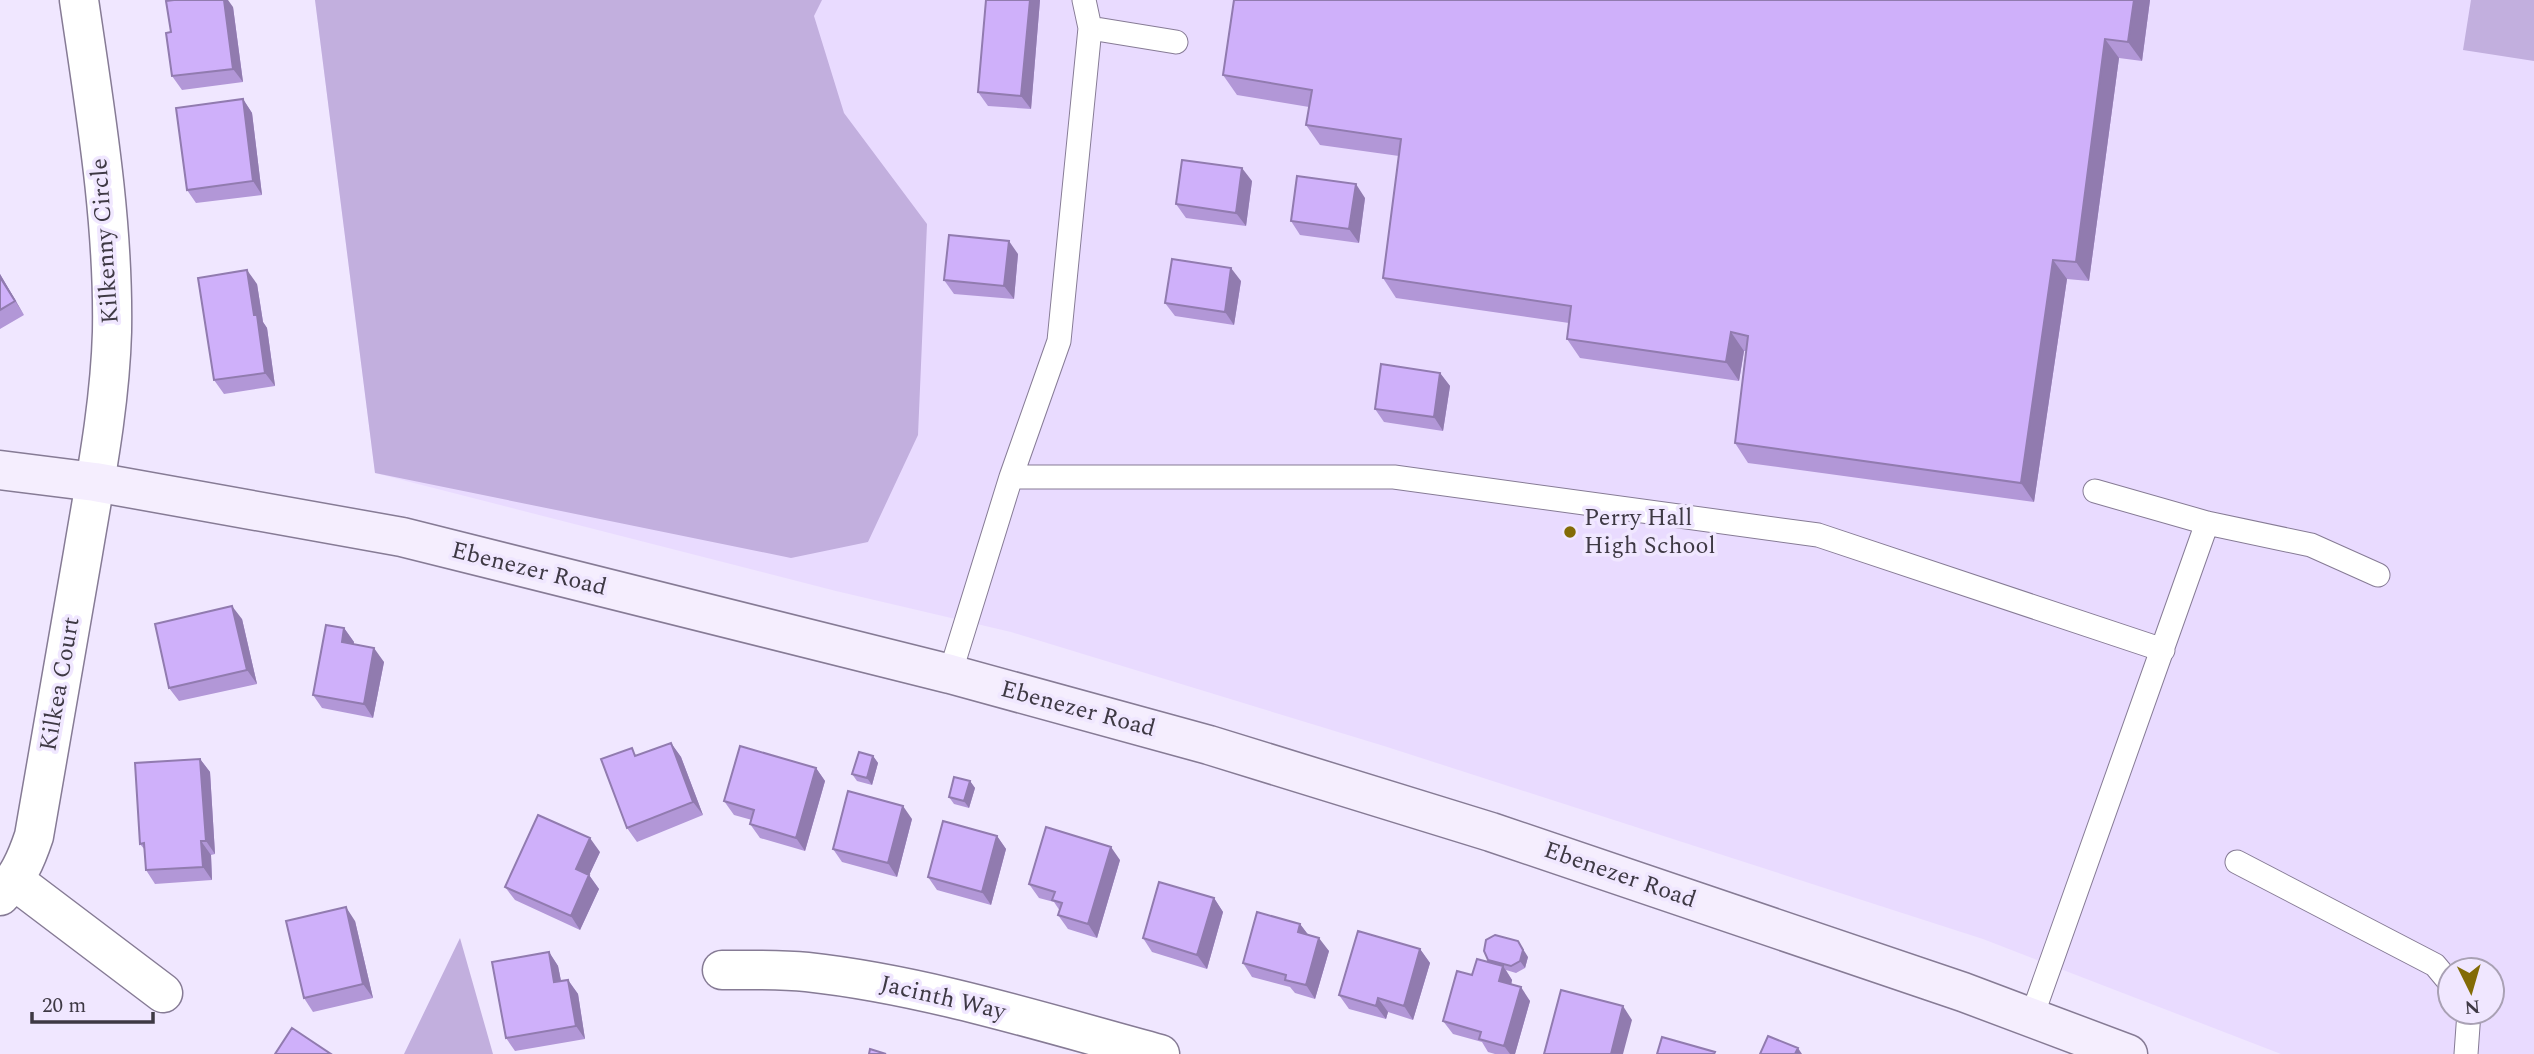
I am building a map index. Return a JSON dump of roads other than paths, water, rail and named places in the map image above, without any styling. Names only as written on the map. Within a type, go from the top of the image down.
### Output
[{"type":"street","name":"Kilkenny Circle","points":[[79,0],[106,198],[111,270],[111,334],[95,482]]},
{"type":"street","name":"Ebenezer Road","points":[[0,470],[95,482],[402,537],[950,674],[1209,745],[1491,832],[2032,1016],[2128,1054]]},
{"type":"street","name":"Kilkea Court","points":[[95,482],[34,836],[24,865],[7,888],[163,993]]},
{"type":"street","name":"Jacinth Way","points":[[722,970],[804,971],[845,977],[912,990],[1160,1054]]},
{"type":"lane","points":[[950,674],[1012,477],[1059,341],[1090,29],[1084,0]]},
{"type":"lane","points":[[1090,29],[1176,42]]},
{"type":"lane","points":[[1012,477],[1394,477],[1818,535],[2163,650]]},
{"type":"lane","points":[[2095,491],[2207,523],[2311,545],[2378,575]]},
{"type":"lane","points":[[2032,1016],[2207,523]]},
{"type":"lane","points":[[2237,862],[2436,966]]},
{"type":"lane","points":[[2466,1054],[2468,1026]]},
{"type":"place","name":"Perry Hall High School","points":[[1570,532]]}]
